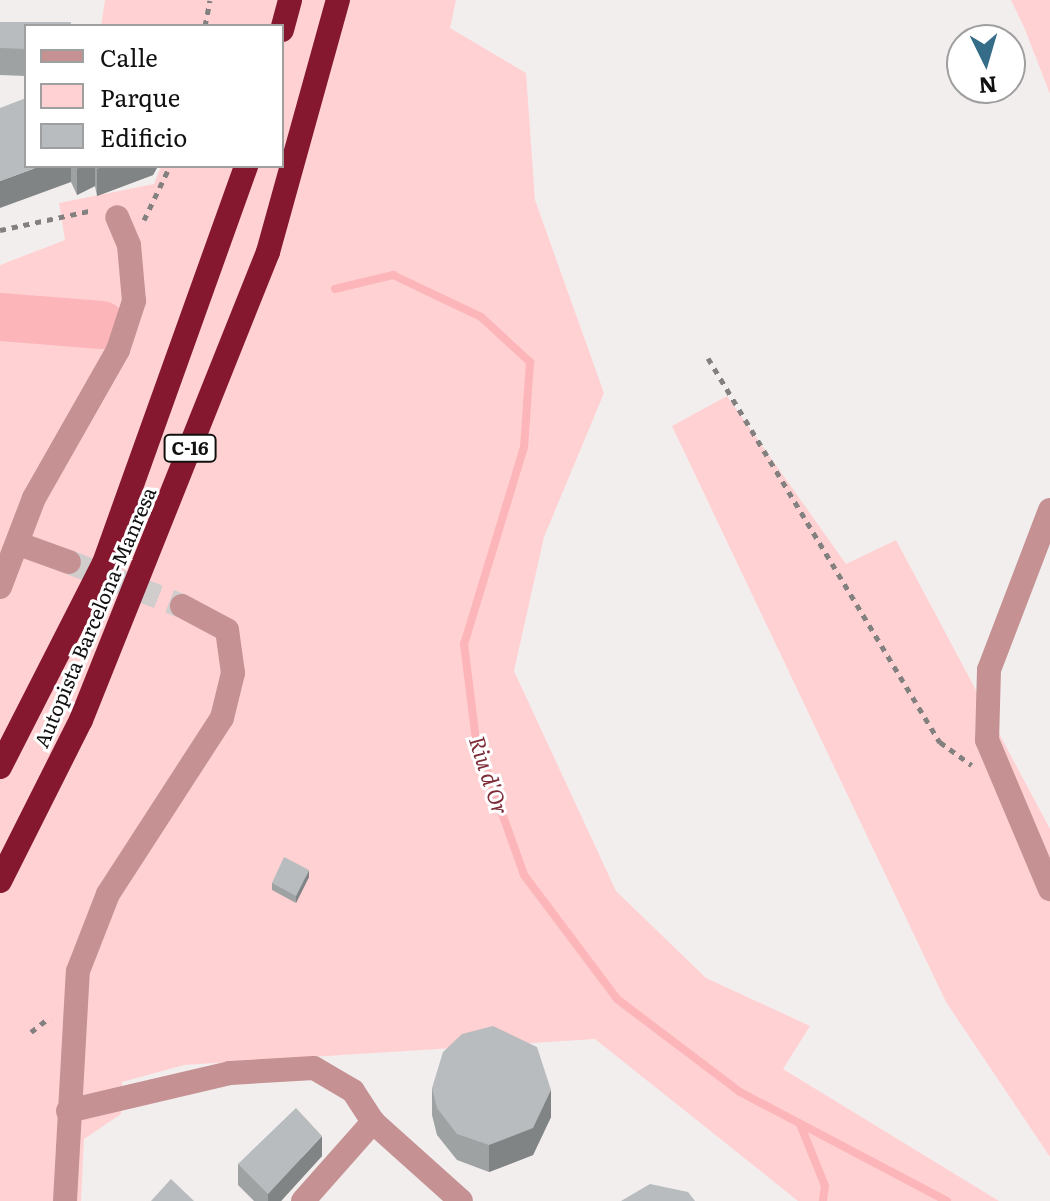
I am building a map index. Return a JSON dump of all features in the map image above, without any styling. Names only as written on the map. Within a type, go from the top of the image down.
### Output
[{"type":"highway","points":[[284,24],[290,0]]},
{"type":"highway","name":"Autopista Barcelona-Manresa","points":[[0,881],[81,720],[268,252],[338,0]]},
{"type":"highway","name":"Autopista Barcelona-Manresa","points":[[0,767],[104,563],[245,168]]},
{"type":"street","points":[[0,587],[19,544],[34,498],[118,350],[134,301],[129,245],[117,217]]},
{"type":"street","points":[[1050,510],[989,670],[987,740],[1050,889]]},
{"type":"street","points":[[19,544],[69,562]]},
{"type":"street","points":[[65,1201],[78,971],[122,869],[222,718],[233,673],[227,630],[182,606]]},
{"type":"street","points":[[68,1111],[230,1073],[314,1068],[353,1091],[373,1122],[461,1201]]},
{"type":"street","points":[[303,1201],[373,1122]]},
{"type":"path","points":[[205,24],[210,0]]},
{"type":"path","points":[[129,245],[169,168]]},
{"type":"path","points":[[0,230],[69,212],[117,217]]},
{"type":"path","points":[[708,358],[940,742],[968,765],[997,765]]},
{"type":"green space","points":[[105,0],[456,0],[450,28],[526,73],[535,200],[604,393],[544,537],[514,671],[616,891],[706,978],[810,1026],[783,1069],[999,1201],[798,1201],[595,1039],[184,1065],[122,1082],[121,1114],[84,1139],[81,1201],[0,1201],[0,265],[65,240],[59,203],[154,184],[160,168],[284,168],[284,24],[101,24]]},
{"type":"green space","points":[[1011,0],[1050,0],[1050,94],[1026,32],[1026,24],[1023,24]]},
{"type":"green space","points":[[727,396],[846,564],[896,540],[1050,829],[1050,1157],[946,1002],[672,426]]},
{"type":"building","points":[[0,22],[71,22],[24,24],[24,49],[0,48]]},
{"type":"building","points":[[24,99],[24,168],[36,168],[0,181],[0,108]]},
{"type":"building","points":[[284,857],[309,870],[296,896],[272,883]]},
{"type":"building","points":[[493,1026],[537,1047],[551,1090],[533,1128],[489,1145],[457,1134],[437,1108],[432,1088],[443,1052],[462,1034]]},
{"type":"building","points":[[296,1108],[322,1136],[268,1194],[238,1164]]},
{"type":"building","points":[[171,1179],[194,1201],[151,1201]]},
{"type":"building","points":[[650,1184],[688,1192],[695,1201],[621,1201]]},
{"type":"waterway","name":"Riu d'Or","points":[[335,289],[393,275],[481,317],[530,362],[524,447],[464,644],[476,740],[524,875],[617,999],[740,1092],[947,1201]]},
{"type":"waterway","name":"Riu d'Or","points":[[0,317],[102,325]]},
{"type":"waterway","points":[[800,1124],[825,1186],[823,1201]]},
{"type":"tunnel","points":[[69,562],[182,606]]}]
